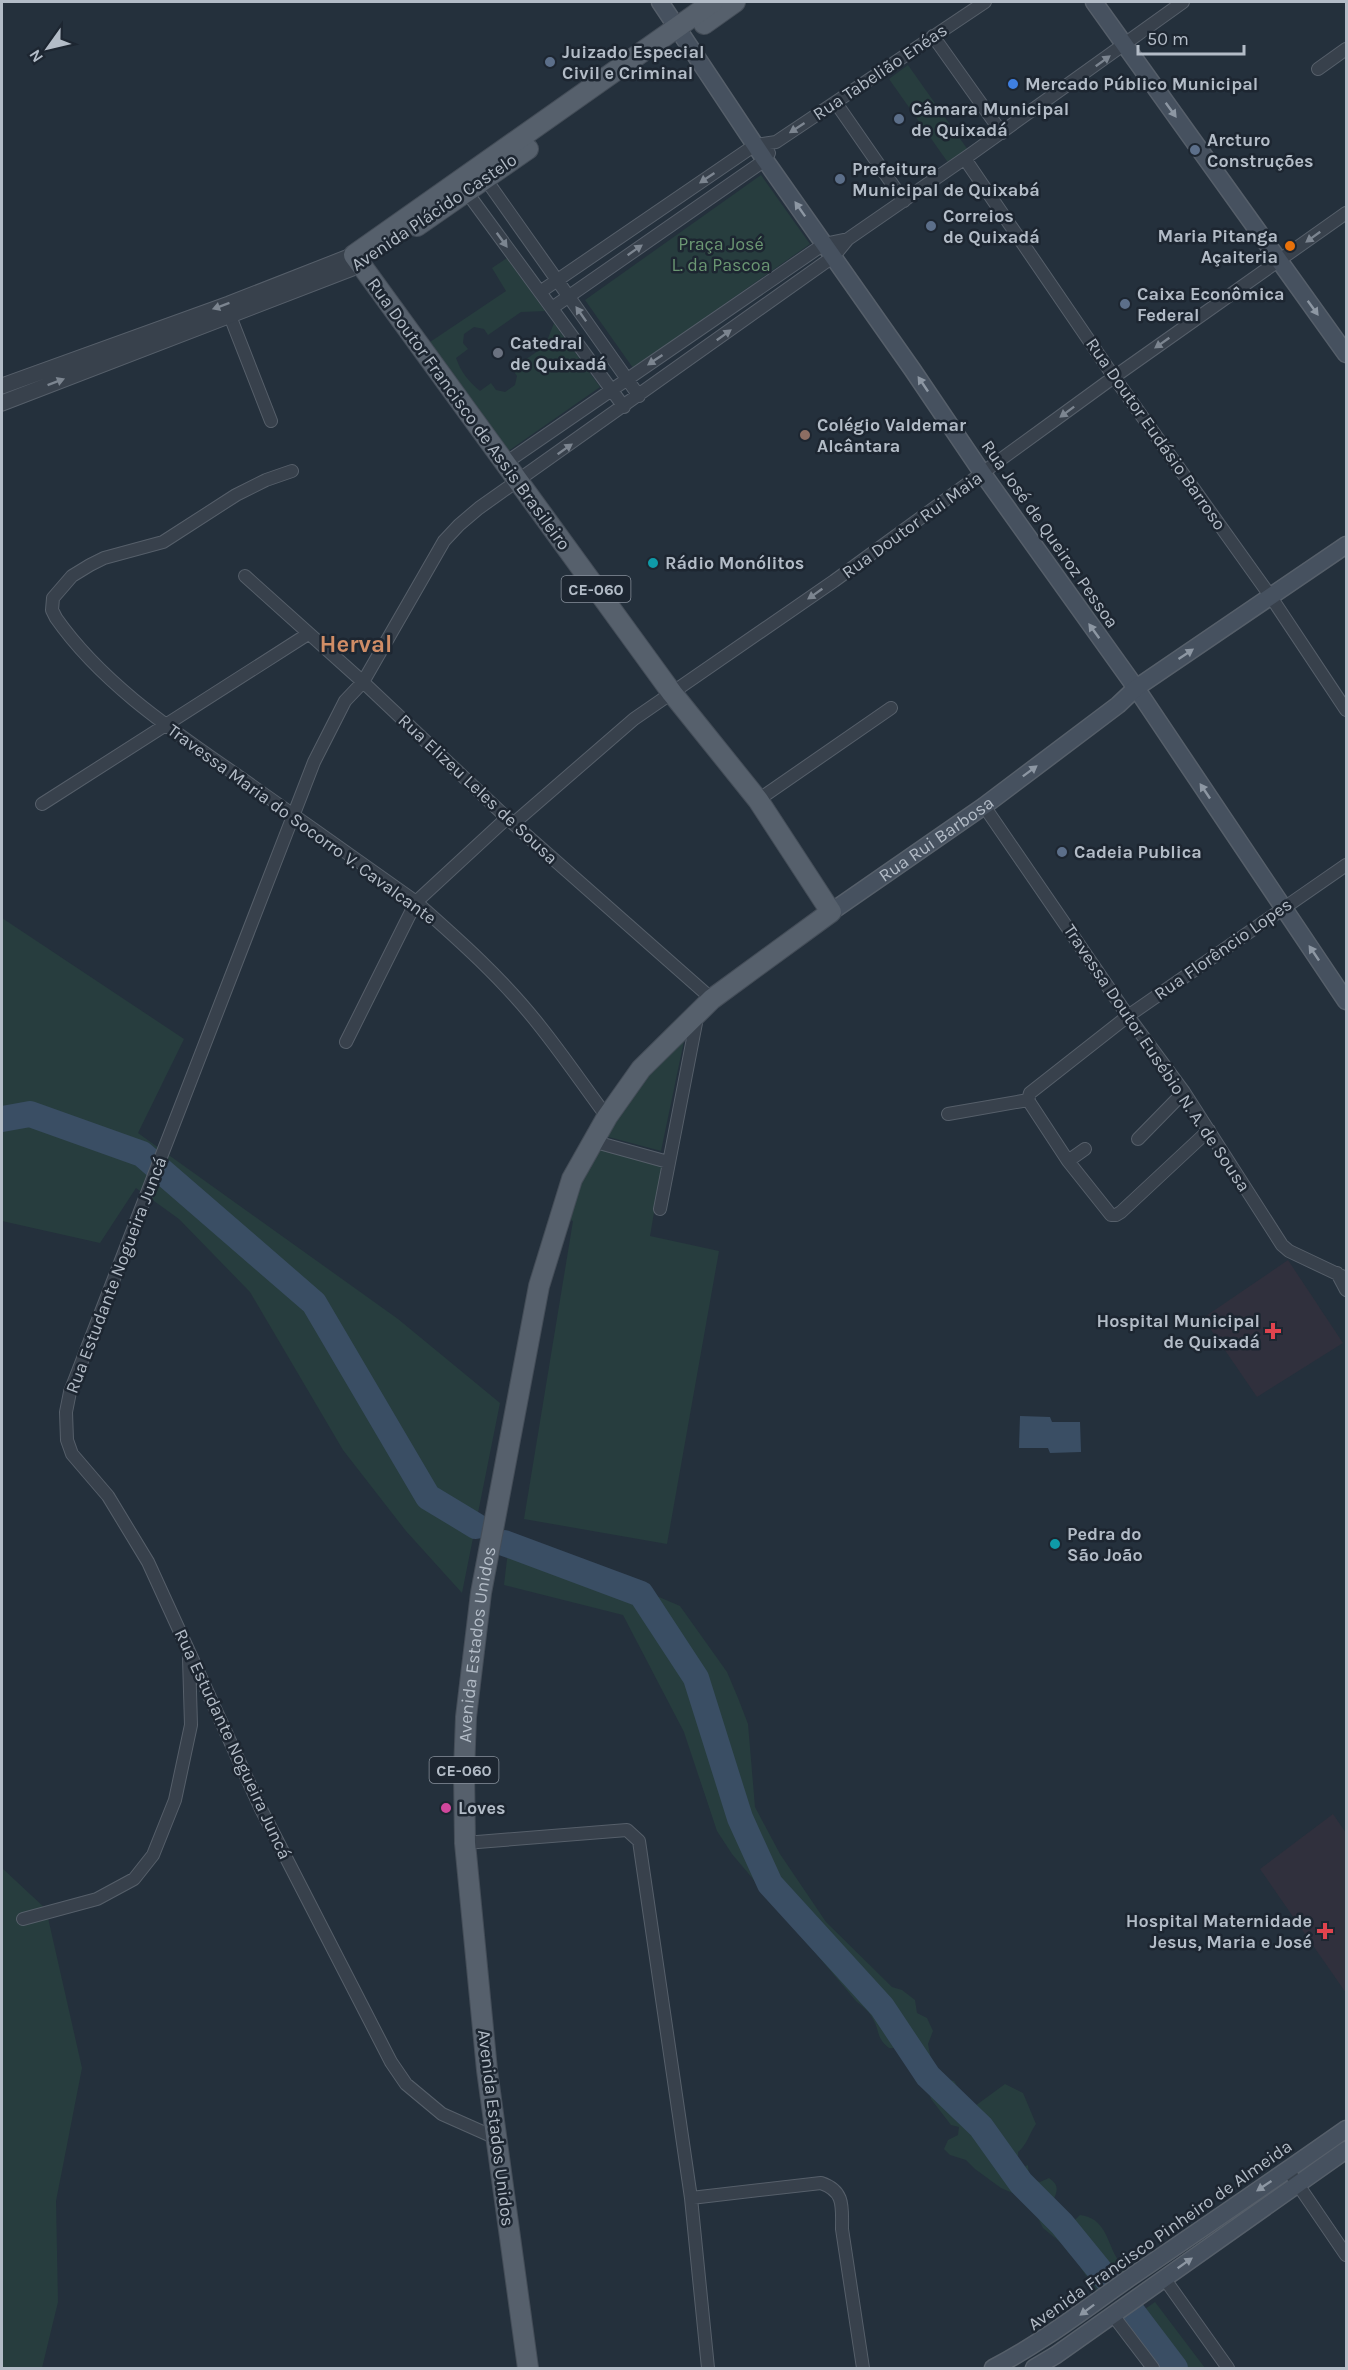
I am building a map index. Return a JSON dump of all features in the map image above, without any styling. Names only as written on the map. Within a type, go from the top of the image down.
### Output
[{"type":"main road","name":"Rua José de Queiroz Pessoa","points":[[660,2],[765,160],[983,474],[1136,688],[1347,1001]]},
{"type":"main road","name":"Avenida Plácido Castelo","points":[[680,33],[713,2]]},
{"type":"main road","name":"Avenida Plácido Castelo","points":[[357,260],[680,33],[735,2]]},
{"type":"main road","points":[[1094,2],[1347,354]]},
{"type":"main road","name":"Rua Doutor Francisco de Assis Brasileiro","points":[[357,260],[672,693],[758,800],[831,912]]},
{"type":"main road","name":"Rua Rui Barbosa","points":[[572,1179],[607,1117],[641,1069],[712,999],[831,912],[984,806],[1096,722],[1136,688],[1347,545]]},
{"type":"main road","name":"Avenida Estados Unidos","points":[[528,2368],[487,2070],[465,1843],[464,1771],[466,1717],[481,1593],[539,1287],[572,1179]]},
{"type":"main road","name":"Avenida Francisco Pinheiro de Almeida","points":[[993,2368],[1027,2351],[1347,2129]]},
{"type":"main road","name":"Avenida Francisco Pinheiro de Almeida","points":[[1034,2368],[1056,2355],[1347,2150]]},
{"type":"main road","points":[[1121,2284],[1133,2300]]},
{"type":"street","name":"Rua Tabelião Enéas","points":[[776,142],[985,2]]},
{"type":"street","points":[[504,464],[627,379],[904,201],[1183,2]]},
{"type":"street","points":[[933,36],[1002,133]]},
{"type":"street","points":[[1318,69],[1347,49]]},
{"type":"street","points":[[836,103],[904,201]]},
{"type":"street","points":[[540,292],[756,145],[776,142]]},
{"type":"street","points":[[552,308],[765,160],[776,142]]},
{"type":"street","name":"Rua Doutor Eudásio Barroso","points":[[964,159],[1114,377],[1271,597],[1347,710]]},
{"type":"street","points":[[481,174],[558,279],[639,396]]},
{"type":"street","points":[[463,187],[624,407]]},
{"type":"street","name":"Rua Doutor Rui Maia","points":[[346,1042],[416,902],[605,742],[1347,213]]},
{"type":"street","name":"Rua Estudante Nogueira Juncá","points":[[496,2138],[442,2114],[406,2084],[391,2062],[261,1809],[148,1562],[108,1497],[72,1454],[67,1440],[66,1412],[70,1392],[314,762],[345,701],[363,682],[444,541],[479,508],[639,396],[829,250]]},
{"type":"street","name":"Avenida Plácido Castelo","points":[[2,403],[121,350],[357,260]]},
{"type":"street","name":"Avenida Plácido Castelo","points":[[2,386],[230,316],[263,297]]},
{"type":"street","points":[[230,316],[271,421]]},
{"type":"street","name":"Travessa Maria do Socorro V. Cavalcante","points":[[292,471],[266,480],[236,495],[163,542],[104,558],[90,565],[72,576],[59,589],[53,597],[52,610],[61,626],[110,678],[165,725],[416,902],[486,966],[538,1024],[607,1117]]},
{"type":"street","name":"Rua Elizeu Leles de Sousa","points":[[245,576],[363,682],[510,821],[712,999]]},
{"type":"street","points":[[42,804],[308,634]]},
{"type":"street","points":[[758,800],[891,708]]},
{"type":"street","name":"Travessa Doutor Eusébio N. A. de Sousa","points":[[984,806],[1128,1016],[1184,1092],[1282,1245],[1289,1251],[1342,1276],[1347,1290]]},
{"type":"street","name":"Rua Florêncio Lopes","points":[[1028,1100],[1030,1093],[1128,1016],[1347,865]]},
{"type":"street","points":[[660,1209],[696,1023],[694,1015]]},
{"type":"street","points":[[1138,1139],[1184,1092]]},
{"type":"street","points":[[948,1114],[1028,1100],[1068,1161],[1107,1213],[1116,1215],[1209,1130]]},
{"type":"street","points":[[592,1141],[668,1162]]},
{"type":"street","points":[[1068,1161],[1085,1149]]},
{"type":"street","points":[[23,1919],[97,1899],[134,1879],[153,1855],[175,1800],[191,1725],[189,1651]]},
{"type":"street","points":[[465,1843],[627,1830],[639,1841],[690,2198],[708,2368]]},
{"type":"street","points":[[1288,2170],[1347,2255]]},
{"type":"street","points":[[690,2198],[821,2183],[832,2187],[838,2193],[842,2207],[842,2229],[863,2368]]},
{"type":"street","points":[[1164,2278],[1228,2368]]},
{"type":"street","points":[[1112,2314],[1153,2368]]},
{"type":"shaded area","name":"Hospital Municipal de Quixadá","points":[[1288,1260],[1343,1343],[1257,1397],[1203,1318]]},
{"type":"shaded area","name":"Hospital Maternidade Jesus, Maria e José","points":[[1333,1814],[1346,1833],[1346,1993],[1260,1869]]},
{"type":"green space","points":[[908,65],[968,150],[949,164],[889,79]]},
{"type":"green space","name":"Praça José L. da Pascoa","points":[[761,175],[810,244],[633,368],[585,300]]},
{"type":"green space","points":[[507,258],[545,311],[521,312],[488,335],[484,329],[474,327],[464,334],[463,343],[468,349],[456,358],[465,376],[480,391],[491,383],[496,390],[505,392],[515,385],[517,376],[512,369],[545,346],[554,323],[600,387],[507,452],[430,342],[506,291],[492,268]]},
{"type":"green space","points":[[2,918],[184,1039],[138,1133],[398,1319],[500,1403],[462,1593],[406,1531],[343,1450],[250,1292],[179,1219],[136,1188],[100,1243],[2,1221]]},
{"type":"green space","points":[[685,1036],[661,1151],[605,1136],[646,1074]]},
{"type":"green space","points":[[596,1147],[662,1166],[650,1236],[719,1251],[667,1544],[524,1519],[573,1221],[567,1219],[580,1180]]},
{"type":"green space","points":[[510,1533],[680,1606],[727,1672],[738,1698],[748,1724],[755,1807],[780,1854],[826,1922],[892,1987],[902,1990],[915,2000],[917,2013],[927,2018],[933,2031],[928,2044],[934,2074],[954,2081],[959,2089],[961,2102],[975,2106],[1005,2084],[1023,2093],[1036,2124],[1026,2143],[1018,2152],[1018,2169],[1028,2165],[1029,2179],[1040,2182],[1049,2178],[1055,2183],[1057,2191],[1053,2201],[1064,2219],[1072,2223],[1080,2215],[1099,2224],[1126,2271],[1096,2291],[1077,2262],[1060,2242],[1043,2228],[1034,2210],[1022,2197],[1001,2188],[966,2160],[950,2155],[944,2149],[948,2140],[958,2135],[959,2127],[951,2125],[931,2099],[925,2078],[916,2082],[911,2067],[901,2057],[897,2048],[889,2048],[882,2041],[870,2014],[856,2001],[732,1854],[717,1831],[684,1732],[623,1615],[504,1585]]},
{"type":"green space","points":[[2,1868],[46,1909],[82,2068],[56,2201],[58,2302],[42,2368],[2,2368]]},
{"type":"green space","points":[[1155,2302],[1205,2368],[1159,2368],[1125,2323]]},
{"type":"water","points":[[1020,1416],[1050,1417],[1052,1422],[1080,1422],[1081,1452],[1050,1453],[1048,1448],[1019,1448]]},
{"type":"waterway","points":[[2,1119],[30,1114],[142,1154],[314,1303],[428,1497],[476,1526]]},
{"type":"waterway","points":[[504,1543],[641,1594],[696,1678],[740,1818],[770,1884],[882,2007],[928,2076],[981,2127],[1021,2183],[1062,2224],[1110,2283]]},
{"type":"waterway","points":[[1131,2310],[1175,2368]]},
{"type":"place","name":"Juizado Especial Civil e Criminal","points":[[550,62]]},
{"type":"place","name":"Mercado Público Municipal","points":[[1013,84]]},
{"type":"place","name":"Câmara Municipal de Quixadá","points":[[899,119]]},
{"type":"place","name":"Arcturo Construções","points":[[1195,150]]},
{"type":"place","name":"Prefeitura Municipal de Quixabá","points":[[840,179]]},
{"type":"place","name":"Correios de Quixadá","points":[[931,226]]},
{"type":"place","name":"Maria Pitanga Açaiteria","points":[[1290,246]]},
{"type":"place","name":"Caixa Econômica Federal","points":[[1125,304]]},
{"type":"place","name":"Catedral de Quixadá","points":[[498,353]]},
{"type":"place","name":"Colégio Valdemar Alcântara","points":[[805,435]]},
{"type":"place","name":"Rádio Monólitos","points":[[653,563]]},
{"type":"place","name":"Cadeia Publica","points":[[1062,852]]},
{"type":"place","name":"Hospital Municipal de Quixadá","points":[[1273,1331]]},
{"type":"place","name":"Pedra do São João","points":[[1055,1544]]},
{"type":"place","name":"Loves","points":[[446,1808]]},
{"type":"place","name":"Hospital Maternidade Jesus, Maria e José","points":[[1325,1931]]},
{"type":"district","name":"Herval","points":[[356,644]]}]
